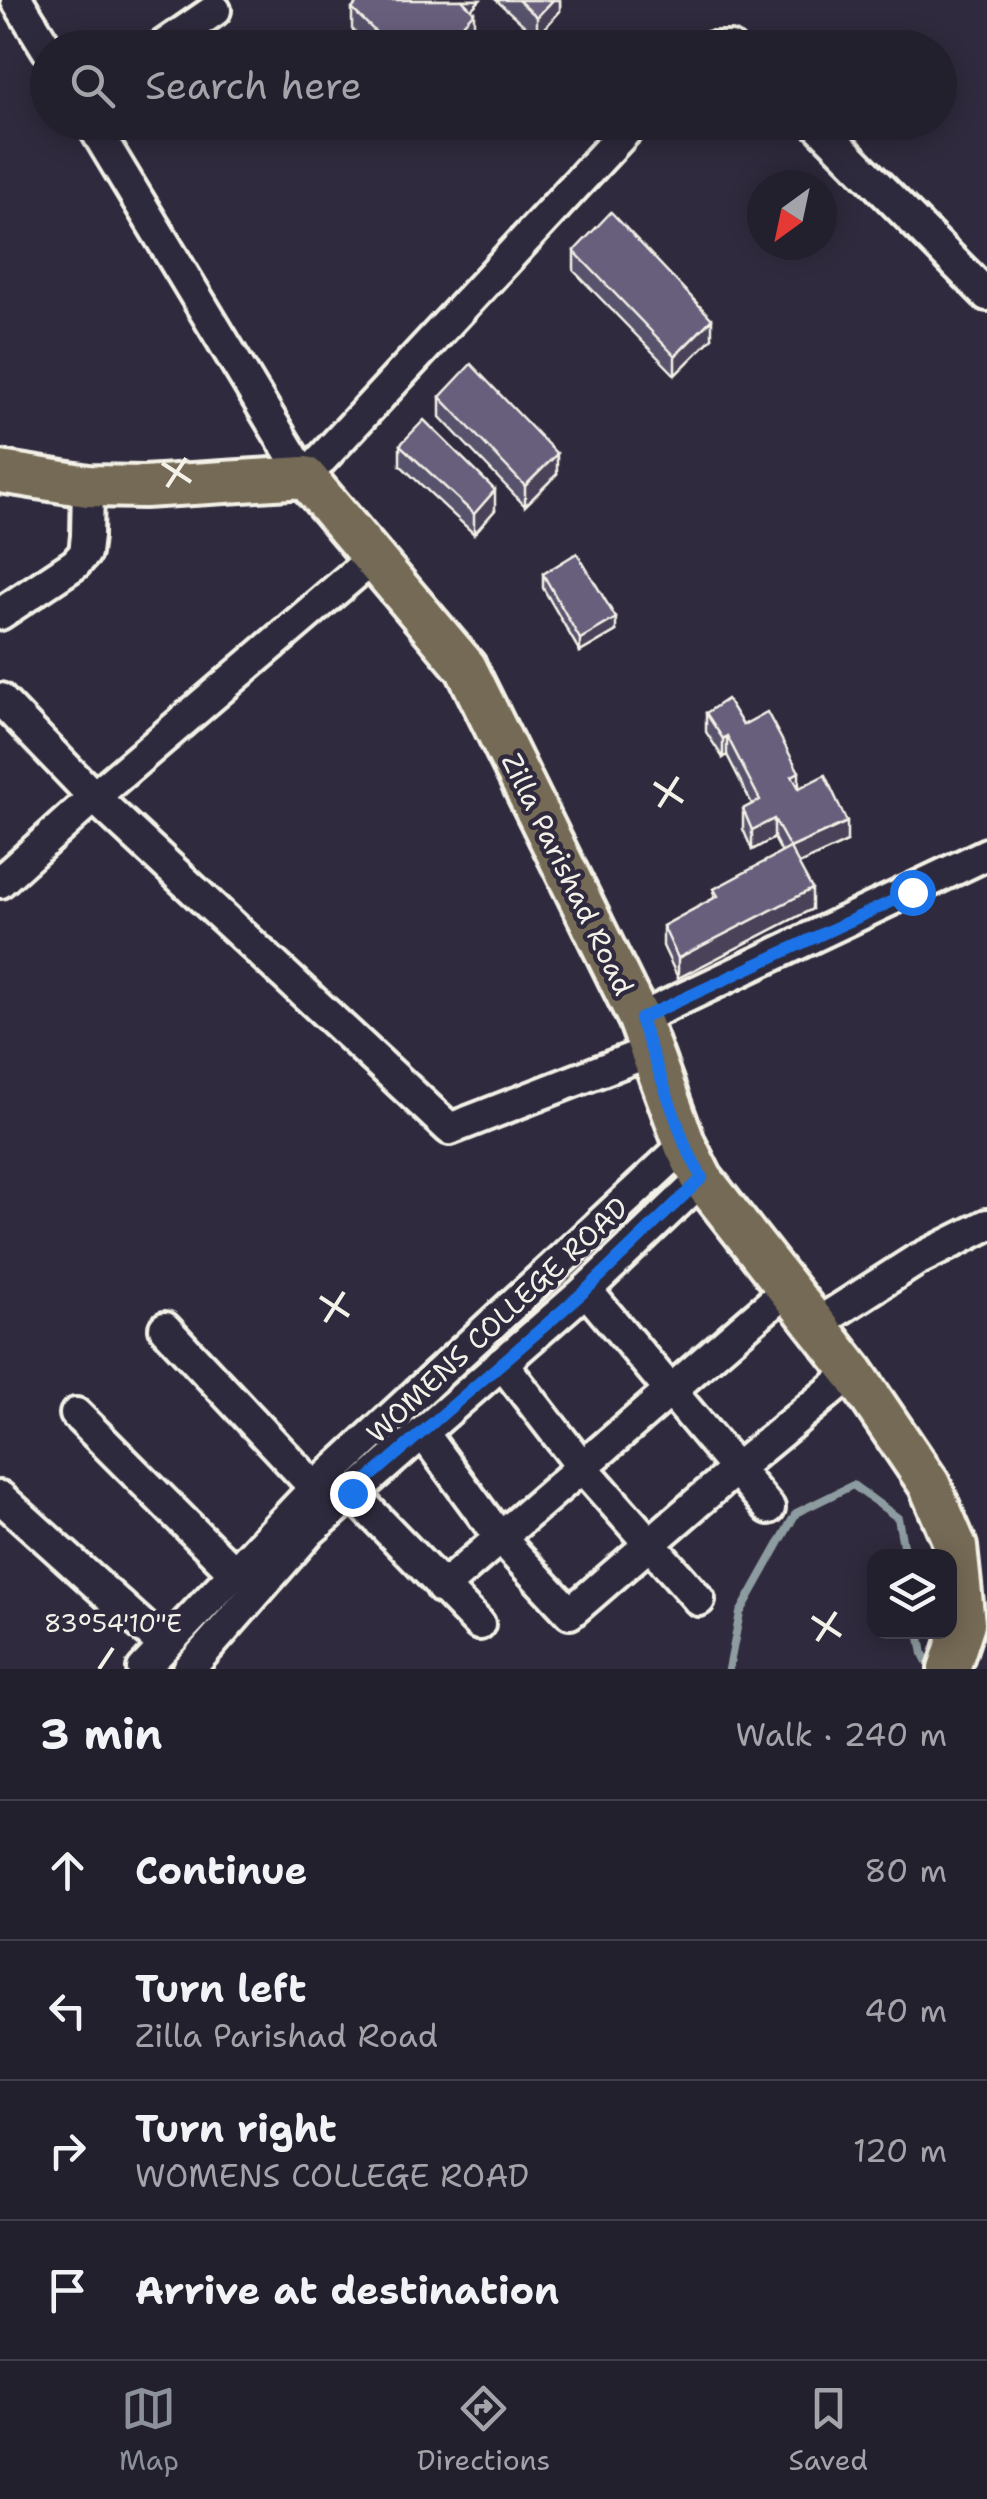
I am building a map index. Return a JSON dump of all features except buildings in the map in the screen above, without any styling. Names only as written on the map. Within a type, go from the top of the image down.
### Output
[{"type":"main road","points":[[0,472],[88,486],[144,487],[305,477]]},
{"type":"main road","name":"Zilla Parishad Road","points":[[305,477],[466,668],[646,1035],[693,1162],[853,1372],[928,1484],[956,1547],[964,1623],[950,1669]]},
{"type":"street","points":[[18,0],[36,30]]},
{"type":"street","points":[[186,30],[215,10]]},
{"type":"street","points":[[102,140],[305,477],[617,140]]},
{"type":"street","points":[[832,140],[987,295]]},
{"type":"street","points":[[0,614],[57,577],[85,553],[88,486]]},
{"type":"street","points":[[0,882],[94,796],[372,559]]},
{"type":"street","points":[[0,699],[94,796],[450,1128],[646,1035],[987,854]]},
{"type":"street","name":"WOMENS COLLEGE ROAD","points":[[189,1669],[309,1532],[586,1290],[693,1162]]},
{"type":"street","name":"WOMENS COLLEGE ROAD","points":[[143,1669],[315,1488],[693,1162]]},
{"type":"street","points":[[815,1324],[915,1260],[987,1225]]},
{"type":"street","points":[[442,1588],[788,1289]]},
{"type":"street","points":[[586,1290],[769,1508]]},
{"type":"street","points":[[166,1328],[315,1488]]},
{"type":"street","points":[[502,1363],[582,1468],[700,1600]]},
{"type":"street","points":[[423,1433],[500,1538],[570,1613],[853,1372]]},
{"type":"street","points":[[76,1414],[234,1572]]},
{"type":"street","points":[[352,1493],[479,1624]]},
{"type":"street","points":[[0,1497],[164,1646]]},
{"type":"waterway","points":[[729,1669],[740,1613],[796,1513],[853,1485],[898,1518],[904,1549]]},
{"type":"waterway","points":[[920,1639],[931,1669]]},
{"type":"route","points":[[352,1493],[586,1290],[702,1178],[685,1145],[640,1019],[912,892]]}]
